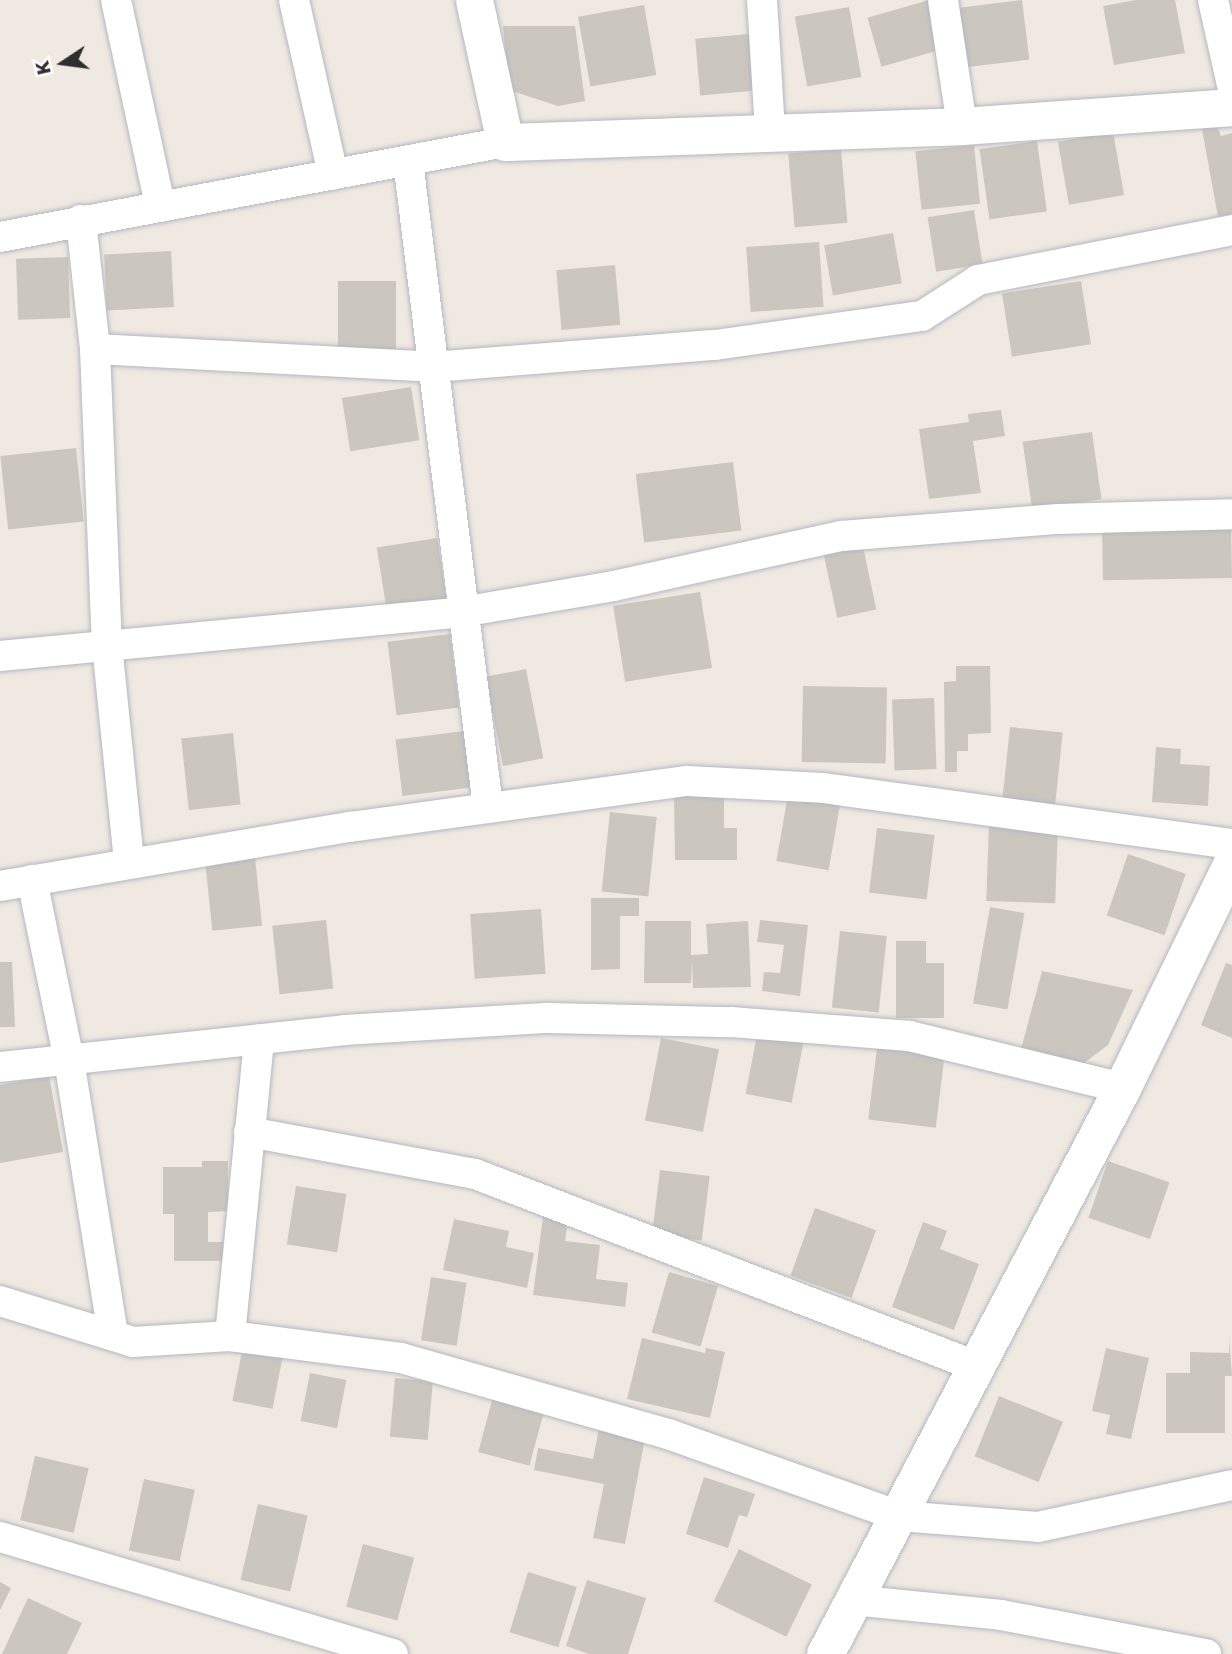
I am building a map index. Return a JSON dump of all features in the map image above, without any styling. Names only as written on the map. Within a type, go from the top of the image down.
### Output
[{"type":"street","points":[[116,0],[160,206]]},
{"type":"street","points":[[294,0],[334,175]]},
{"type":"street","points":[[474,0],[505,142]]},
{"type":"street","points":[[762,0],[771,132]]},
{"type":"street","points":[[943,0],[962,126]]},
{"type":"street","points":[[1213,0],[1232,85]]},
{"type":"street","points":[[0,237],[505,142],[962,126],[1232,107]]},
{"type":"street","points":[[408,160],[488,807]]},
{"type":"street","points":[[81,220],[95,349],[107,645],[129,862]]},
{"type":"street","points":[[95,349],[433,366],[715,345],[922,316],[978,280],[1232,230]]},
{"type":"street","points":[[0,656],[462,612],[614,586],[841,536],[1058,519],[1232,514]]},
{"type":"street","points":[[0,886],[129,862],[488,807],[687,780],[823,788],[1232,844]]},
{"type":"street","points":[[825,1654],[1122,1088],[1232,862]]},
{"type":"street","points":[[32,880],[69,1060],[113,1336]]},
{"type":"street","points":[[0,1067],[259,1039],[550,1018],[732,1022],[909,1035],[1122,1088]]},
{"type":"street","points":[[230,1336],[259,1039]]},
{"type":"street","points":[[249,1132],[475,1174],[976,1366]]},
{"type":"street","points":[[0,1301],[133,1342],[230,1336],[401,1358],[668,1434],[899,1516],[1038,1527],[1232,1485]]},
{"type":"street","points":[[0,1537],[393,1654]]},
{"type":"street","points":[[852,1600],[1001,1615],[1206,1654]]},
{"type":"building","points":[[929,0],[943,49],[882,67],[867,18]]},
{"type":"building","points":[[1022,0],[1029,60],[966,67],[958,8]]},
{"type":"building","points":[[1136,0],[1175,0],[1185,53],[1114,65],[1103,6]]},
{"type":"building","points":[[644,5],[656,75],[590,87],[578,17]]},
{"type":"building","points":[[849,7],[861,77],[807,86],[795,17]]},
{"type":"building","points":[[503,26],[575,26],[585,101],[558,106],[509,90]]},
{"type":"building","points":[[749,34],[754,91],[700,95],[695,39]]},
{"type":"building","points":[[1217,126],[1221,136],[1232,133],[1232,214],[1218,217],[1202,129]]},
{"type":"building","points":[[1113,132],[1124,195],[1069,205],[1058,142]]},
{"type":"building","points":[[1037,141],[1047,211],[989,219],[980,149]]},
{"type":"building","points":[[974,145],[980,204],[921,210],[915,151]]},
{"type":"building","points":[[841,149],[847,223],[795,227],[788,154]]},
{"type":"building","points":[[974,210],[983,264],[936,272],[928,217]]},
{"type":"building","points":[[893,233],[902,283],[833,295],[824,245]]},
{"type":"building","points":[[819,242],[824,307],[751,312],[746,247]]},
{"type":"building","points":[[171,251],[174,307],[107,310],[104,255]]},
{"type":"building","points":[[68,257],[70,318],[18,320],[16,259]]},
{"type":"building","points":[[615,265],[620,325],[561,330],[556,270]]},
{"type":"building","points":[[338,281],[396,281],[396,349],[338,349]]},
{"type":"building","points":[[1081,281],[1091,344],[1012,357],[1002,294]]},
{"type":"building","points":[[411,387],[419,440],[350,451],[342,398]]},
{"type":"building","points":[[1001,410],[1005,436],[973,441],[981,493],[929,499],[919,429],[969,422],[968,414]]},
{"type":"building","points":[[1092,432],[1101,499],[1032,509],[1023,442]]},
{"type":"building","points":[[76,448],[84,522],[8,530],[0,456]]},
{"type":"building","points":[[733,462],[741,530],[644,542],[636,474]]},
{"type":"building","points":[[1231,524],[1232,578],[1103,580],[1102,526]]},
{"type":"building","points":[[437,538],[447,598],[386,608],[377,548]]},
{"type":"building","points":[[862,542],[876,609],[837,618],[823,550]]},
{"type":"building","points":[[700,592],[712,668],[625,682],[613,606]]},
{"type":"building","points":[[450,634],[459,707],[396,715],[387,642]]},
{"type":"building","points":[[956,666],[990,666],[991,733],[968,734],[968,751],[957,751],[957,772],[945,772],[944,682],[956,681]]},
{"type":"building","points":[[526,669],[543,758],[503,766],[486,677]]},
{"type":"building","points":[[803,686],[887,687],[886,763],[802,762]]},
{"type":"building","points":[[934,698],[936,769],[895,770],[892,699]]},
{"type":"building","points":[[1010,727],[1063,733],[1055,806],[1002,801]]},
{"type":"building","points":[[465,731],[472,788],[402,796],[396,740]]},
{"type":"building","points":[[233,733],[241,805],[189,810],[181,738]]},
{"type":"building","points":[[1156,747],[1181,749],[1180,764],[1210,766],[1208,806],[1152,802]]},
{"type":"building","points":[[724,794],[724,828],[737,828],[737,860],[675,860],[674,795]]},
{"type":"building","points":[[788,795],[840,804],[829,870],[776,861]]},
{"type":"building","points":[[610,812],[657,817],[648,896],[602,892]]},
{"type":"building","points":[[989,823],[1058,825],[1055,903],[986,901]]},
{"type":"building","points":[[877,828],[935,835],[927,900],[869,893]]},
{"type":"building","points":[[1128,854],[1186,874],[1165,935],[1107,915]]},
{"type":"building","points":[[255,858],[262,926],[212,931],[205,863]]},
{"type":"building","points":[[591,898],[639,898],[639,916],[620,916],[620,969],[591,970]]},
{"type":"building","points":[[990,907],[1024,913],[1007,1010],[973,1004]]},
{"type":"building","points":[[541,909],[546,974],[475,979],[470,914]]},
{"type":"building","points":[[326,920],[333,989],[280,994],[272,926]]},
{"type":"building","points":[[760,920],[808,925],[800,996],[762,991],[764,972],[780,973],[784,945],[757,942]]},
{"type":"building","points":[[645,921],[691,921],[691,955],[708,954],[706,924],[748,921],[751,987],[693,988],[692,961],[691,983],[644,983]]},
{"type":"building","points":[[840,931],[887,936],[879,1012],[832,1008]]},
{"type":"building","points":[[896,941],[926,941],[926,963],[944,963],[944,1018],[896,1018]]},
{"type":"building","points":[[0,962],[12,962],[15,1027],[0,1027]]},
{"type":"building","points":[[1226,963],[1232,965],[1232,1038],[1201,1025]]},
{"type":"building","points":[[1042,971],[1133,990],[1108,1045],[1080,1066],[1020,1053]]},
{"type":"building","points":[[758,1030],[804,1039],[792,1103],[746,1094]]},
{"type":"building","points":[[661,1038],[719,1049],[703,1132],[645,1120]]},
{"type":"building","points":[[877,1048],[944,1056],[936,1128],[868,1119]]},
{"type":"building","points":[[49,1076],[63,1152],[0,1163],[0,1085]]},
{"type":"building","points":[[202,1161],[228,1161],[228,1211],[208,1212],[208,1242],[223,1242],[223,1261],[174,1261],[174,1214],[163,1214],[163,1167],[202,1167]]},
{"type":"building","points":[[1108,1161],[1169,1182],[1150,1239],[1088,1218]]},
{"type":"building","points":[[660,1170],[710,1176],[702,1241],[652,1235]]},
{"type":"building","points":[[296,1186],[346,1194],[337,1252],[287,1244]]},
{"type":"building","points":[[815,1208],[876,1230],[851,1298],[790,1276]]},
{"type":"building","points":[[543,1217],[568,1220],[565,1241],[600,1245],[596,1279],[628,1283],[625,1307],[533,1295]]},
{"type":"building","points":[[454,1219],[509,1231],[506,1247],[534,1253],[527,1288],[443,1270]]},
{"type":"building","points":[[923,1222],[947,1231],[940,1249],[979,1264],[954,1330],[892,1307]]},
{"type":"building","points":[[669,1272],[718,1286],[701,1347],[652,1333]]},
{"type":"building","points":[[431,1277],[467,1283],[457,1346],[421,1340]]},
{"type":"building","points":[[1229,1336],[1232,1376],[1225,1376],[1225,1433],[1166,1433],[1166,1373],[1190,1373],[1190,1352],[1229,1353]]},
{"type":"building","points":[[642,1338],[705,1353],[706,1348],[725,1352],[710,1418],[627,1399]]},
{"type":"building","points":[[243,1346],[283,1354],[273,1409],[232,1401]]},
{"type":"building","points":[[1106,1348],[1149,1358],[1131,1439],[1106,1434],[1110,1415],[1092,1411]]},
{"type":"building","points":[[310,1373],[346,1380],[337,1428],[301,1421]]},
{"type":"building","points":[[395,1378],[433,1381],[428,1440],[390,1437]]},
{"type":"building","points":[[999,1396],[1063,1422],[1039,1482],[975,1456]]},
{"type":"building","points":[[493,1397],[544,1411],[529,1466],[478,1452]]},
{"type":"building","points":[[600,1424],[646,1433],[625,1544],[593,1538],[604,1484],[534,1470],[538,1448],[593,1459]]},
{"type":"building","points":[[35,1456],[89,1468],[74,1533],[20,1520]]},
{"type":"building","points":[[704,1477],[755,1494],[747,1517],[739,1515],[728,1548],[686,1534]]},
{"type":"building","points":[[144,1479],[195,1490],[180,1561],[129,1550]]},
{"type":"building","points":[[258,1504],[308,1515],[290,1591],[240,1580]]},
{"type":"building","points":[[363,1544],[414,1558],[397,1621],[346,1607]]},
{"type":"building","points":[[739,1549],[812,1585],[786,1637],[714,1601]]},
{"type":"building","points":[[528,1572],[577,1587],[558,1647],[510,1632]]},
{"type":"building","points":[[587,1580],[646,1598],[628,1654],[589,1654],[566,1646]]},
{"type":"building","points":[[0,1582],[11,1588],[0,1610]]},
{"type":"building","points":[[28,1598],[82,1623],[67,1654],[2,1654]]}]
